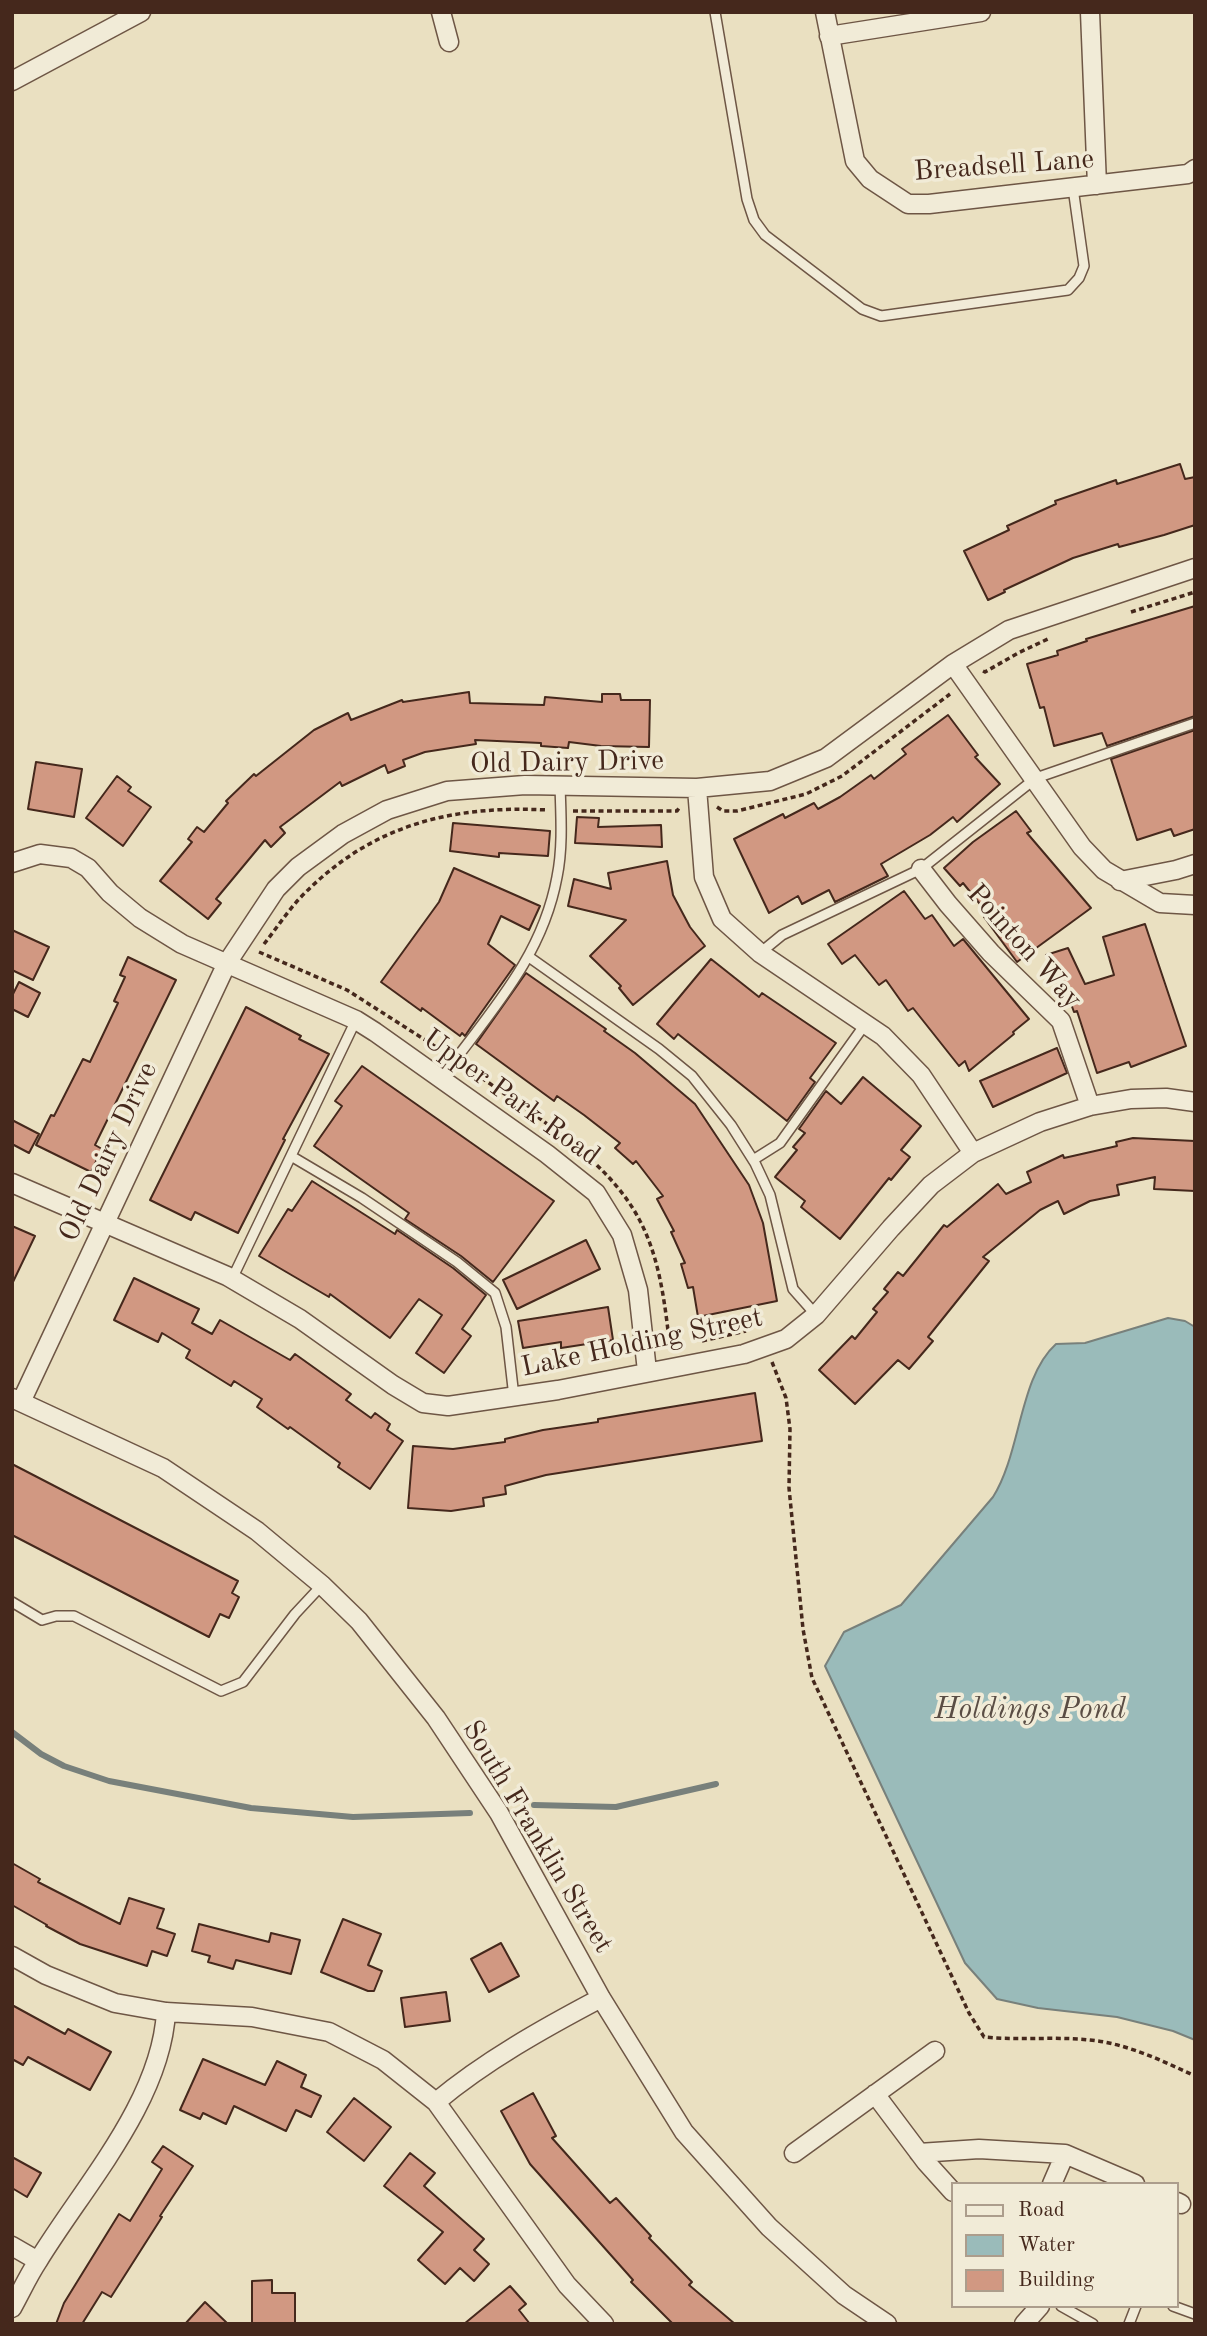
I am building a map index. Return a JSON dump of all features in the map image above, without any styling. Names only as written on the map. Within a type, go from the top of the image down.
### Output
[{"type":"street","points":[[12,81],[141,12]]},
{"type":"street","points":[[441,12],[449,42]]},
{"type":"street","name":"Breadsell Lane","points":[[825,12],[855,161],[870,179],[908,204],[929,204],[1188,174],[1195,169]]},
{"type":"street","points":[[830,36],[940,16],[979,12]]},
{"type":"street","points":[[1090,12],[1097,185]]},
{"type":"street","name":"Old Dairy Drive","points":[[17,1400],[227,963],[271,896],[298,867],[343,834],[387,810],[447,791],[525,785],[697,788],[770,781],[827,758],[953,664],[1009,630],[1195,568]]},
{"type":"street","points":[[953,664],[1082,847],[1104,870],[1160,903],[1195,905]]},
{"type":"street","points":[[697,788],[704,877],[722,919],[760,953],[883,1036],[921,1075],[973,1153]]},
{"type":"street","name":"Upper Park Road","points":[[12,863],[40,854],[71,858],[88,868],[110,893],[140,918],[182,944],[356,1020],[547,1154],[596,1193],[622,1235],[638,1290],[647,1371]]},
{"type":"street","points":[[1120,881],[1195,864]]},
{"type":"street","name":"Pointon Way","points":[[922,869],[948,904],[991,953],[1061,1021],[1090,1106]]},
{"type":"street","name":"Lake Holding Street","points":[[12,1183],[232,1279],[300,1319],[423,1403],[447,1406],[514,1397],[744,1354],[786,1339],[816,1315],[930,1185],[973,1153],[1041,1122],[1090,1106],[1154,1098],[1195,1102]]},
{"type":"street","name":"South Franklin Street","points":[[17,1400],[163,1468],[257,1531],[322,1585],[359,1621],[436,1718],[499,1812],[601,1998],[684,2132],[769,2227],[844,2295],[887,2324]]},
{"type":"street","points":[[12,1956],[46,1975],[114,2003],[166,2012],[252,2017],[329,2032],[383,2060],[436,2102],[567,2285],[604,2324]]},
{"type":"street","points":[[436,2102],[455,2086],[562,2019],[601,1998]]},
{"type":"street","points":[[12,2308],[38,2261],[118,2141],[149,2081],[165,2025],[166,2012]]},
{"type":"street","points":[[794,2153],[935,2051]]},
{"type":"street","points":[[875,2094],[919,2153],[951,2190]]},
{"type":"street","points":[[919,2153],[979,2149],[1065,2154],[1130,2182]]},
{"type":"street","points":[[1053,2182],[1065,2154]]},
{"type":"street","points":[[12,2246],[38,2261]]},
{"type":"street","points":[[1024,2324],[1038,2308]]},
{"type":"lane","points":[[715,12],[747,199],[754,220],[765,235],[862,309],[881,316],[1068,290],[1079,278],[1084,265],[1073,188]]},
{"type":"lane","points":[[760,953],[782,935],[922,869],[1035,778],[1195,723]]},
{"type":"lane","points":[[441,1079],[516,980],[538,942],[558,875],[561,786]]},
{"type":"lane","points":[[529,957],[659,1049],[692,1076],[731,1125],[753,1160],[770,1195],[793,1289],[816,1315]]},
{"type":"lane","points":[[232,1279],[356,1020]]},
{"type":"lane","points":[[753,1160],[780,1143],[866,1023]]},
{"type":"lane","points":[[291,1156],[372,1205],[457,1262],[495,1293],[506,1328],[514,1397]]},
{"type":"lane","points":[[12,1602],[42,1620],[56,1616],[74,1616],[221,1690],[243,1682],[295,1614],[322,1585]]},
{"type":"lane","points":[[1065,2308],[1093,2324]]},
{"type":"lane","points":[[1178,2308],[1195,2314]]},
{"type":"path","points":[[1131,611],[1195,592]]},
{"type":"path","points":[[978,669],[985,672],[1057,635]]},
{"type":"path","points":[[254,957],[299,899],[352,853],[388,834],[427,819],[485,809],[677,811],[681,806]]},
{"type":"path","points":[[696,1342],[757,1327]]},
{"type":"path","points":[[670,1348],[683,1345]]},
{"type":"path","points":[[771,1360],[786,1398],[790,1429],[789,1488],[803,1629],[812,1678],[969,2013],[984,2036],[1103,2042],[1154,2056],[1195,2076]]},
{"type":"water","name":"Holdings Pond","points":[[1168,1318],[1185,1321],[1195,1327],[1195,2040],[1173,2031],[1117,2017],[1038,2008],[997,1999],[965,1963],[825,1666],[844,1632],[901,1605],[993,1497],[1009,1459],[1034,1376],[1056,1344],[1085,1343]]},
{"type":"building","points":[[1180,464],[1185,479],[1195,477],[1195,525],[1073,558],[988,600],[964,551],[1009,530],[1007,526],[1056,504],[1055,501],[1116,480],[1117,484]]},
{"type":"building","points":[[1195,606],[1195,716],[1107,746],[1102,733],[1054,746],[1044,707],[1040,708],[1027,664],[1058,655],[1057,651],[1087,641],[1086,639]]},
{"type":"building","points":[[469,692],[470,703],[544,705],[545,697],[602,702],[602,694],[620,694],[621,700],[650,700],[649,747],[569,742],[568,748],[541,746],[541,743],[475,740],[476,744],[425,752],[403,760],[405,766],[388,773],[385,765],[342,786],[340,782],[280,827],[285,833],[271,847],[265,840],[216,899],[221,903],[208,919],[160,881],[192,842],[188,839],[197,827],[204,832],[228,803],[226,801],[254,774],[256,776],[314,730],[348,713],[351,720],[402,700],[403,702]]},
{"type":"building","points":[[948,715],[978,755],[975,757],[1000,784],[957,822],[953,817],[930,835],[881,864],[888,876],[835,902],[829,890],[802,904],[798,896],[769,913],[734,839],[783,814],[785,818],[814,803],[818,809],[871,775],[874,779],[906,754],[902,749]]},
{"type":"building","points":[[1195,730],[1195,829],[1174,836],[1171,829],[1137,840],[1111,759]]},
{"type":"building","points":[[36,762],[82,769],[74,817],[28,809]]},
{"type":"building","points":[[117,776],[131,787],[128,791],[151,807],[123,846],[86,818]]},
{"type":"building","points":[[1016,811],[1031,831],[1027,833],[1091,908],[1017,962],[984,917],[988,914],[963,883],[960,886],[944,868],[973,842]]},
{"type":"building","points":[[577,817],[599,818],[598,827],[661,825],[662,847],[575,843]]},
{"type":"building","points":[[453,823],[550,831],[548,856],[499,853],[499,857],[450,851]]},
{"type":"building","points":[[667,861],[673,895],[690,927],[705,946],[633,1005],[619,988],[621,986],[590,956],[626,920],[568,906],[574,879],[611,889],[608,873]]},
{"type":"building","points":[[454,868],[540,906],[529,930],[501,916],[488,944],[515,965],[465,1036],[462,1033],[460,1036],[422,1008],[421,1011],[381,982],[439,902]]},
{"type":"building","points":[[904,891],[925,919],[932,915],[954,946],[963,939],[1029,1019],[969,1071],[965,1061],[959,1066],[913,1008],[908,1011],[886,980],[879,985],[855,955],[842,964],[828,944]]},
{"type":"building","points":[[1145,924],[1186,1046],[1131,1067],[1129,1062],[1097,1073],[1077,1011],[1074,1012],[1062,979],[1059,981],[1046,955],[1068,948],[1085,984],[1114,975],[1103,937]]},
{"type":"building","points":[[12,930],[49,947],[33,980],[12,970]]},
{"type":"building","points":[[128,957],[176,980],[95,1145],[102,1149],[91,1172],[36,1145],[83,1059],[90,1062],[118,1003],[114,1001],[125,977],[120,975]]},
{"type":"building","points":[[711,959],[759,997],[762,993],[836,1043],[810,1078],[815,1082],[787,1121],[678,1034],[674,1039],[657,1024]]},
{"type":"building","points":[[526,973],[606,1029],[604,1031],[635,1053],[695,1104],[749,1185],[763,1223],[777,1301],[698,1317],[693,1287],[688,1288],[681,1264],[685,1263],[671,1232],[674,1231],[657,1199],[663,1196],[636,1161],[633,1164],[615,1148],[620,1143],[584,1115],[557,1096],[554,1101],[476,1044]]},
{"type":"building","points":[[19,982],[40,993],[28,1017],[12,1009],[12,996]]},
{"type":"building","points":[[246,1007],[329,1054],[283,1139],[285,1140],[238,1233],[195,1212],[191,1220],[150,1200]]},
{"type":"building","points":[[1057,1048],[1067,1073],[993,1107],[980,1081]]},
{"type":"building","points":[[362,1066],[554,1201],[493,1282],[461,1256],[405,1219],[409,1213],[314,1146],[342,1106],[335,1101]]},
{"type":"building","points":[[863,1077],[921,1126],[901,1150],[910,1157],[891,1180],[889,1178],[840,1239],[801,1207],[805,1201],[775,1177],[797,1150],[793,1147],[805,1133],[799,1129],[826,1091],[841,1104]]},
{"type":"building","points":[[12,1120],[39,1134],[29,1153],[12,1144]]},
{"type":"building","points":[[1133,1138],[1195,1141],[1195,1191],[1154,1189],[1155,1177],[1117,1185],[1119,1195],[1090,1201],[1064,1214],[1058,1201],[1040,1210],[983,1257],[989,1261],[928,1337],[933,1341],[909,1369],[898,1360],[855,1404],[819,1370],[852,1336],[855,1339],[877,1312],[873,1309],[888,1292],[884,1289],[898,1272],[903,1276],[944,1225],[947,1227],[998,1184],[1006,1194],[1031,1182],[1027,1172],[1063,1155],[1064,1158],[1117,1146],[1116,1142]]},
{"type":"building","points":[[312,1181],[395,1234],[397,1230],[453,1268],[486,1295],[462,1329],[471,1336],[444,1373],[416,1353],[442,1315],[419,1299],[390,1338],[330,1294],[329,1297],[259,1256],[288,1209],[292,1211]]},
{"type":"building","points":[[12,1226],[35,1236],[12,1284]]},
{"type":"building","points":[[586,1240],[600,1269],[517,1309],[503,1280]]},
{"type":"building","points":[[134,1278],[199,1309],[192,1323],[212,1334],[220,1320],[290,1360],[295,1354],[351,1394],[346,1400],[371,1418],[375,1413],[390,1424],[387,1430],[403,1441],[370,1489],[338,1467],[340,1463],[257,1407],[262,1399],[234,1381],[231,1386],[186,1358],[190,1350],[162,1333],[158,1342],[114,1320]]},
{"type":"building","points":[[608,1307],[613,1340],[561,1348],[561,1342],[523,1348],[518,1321]]},
{"type":"building","points":[[755,1393],[762,1441],[546,1475],[505,1486],[506,1494],[483,1498],[484,1506],[451,1511],[408,1508],[413,1446],[453,1449],[505,1442],[505,1439],[543,1430],[598,1422],[598,1419]]},
{"type":"building","points":[[12,1464],[238,1581],[232,1593],[239,1597],[229,1618],[220,1614],[209,1637],[12,1535]]},
{"type":"building","points":[[12,1863],[40,1879],[38,1882],[120,1924],[129,1898],[164,1909],[157,1928],[175,1934],[167,1956],[152,1951],[147,1966],[80,1944],[46,1926],[12,1905]]},
{"type":"building","points":[[343,1919],[381,1934],[368,1965],[382,1971],[374,1991],[321,1972]]},
{"type":"building","points":[[199,1924],[269,1942],[271,1933],[300,1940],[291,1974],[236,1960],[233,1969],[208,1962],[210,1956],[192,1951]]},
{"type":"building","points":[[501,1943],[519,1976],[489,1992],[471,1959]]},
{"type":"building","points":[[446,1992],[450,2021],[405,2027],[401,1998]]},
{"type":"building","points":[[12,2005],[65,2034],[68,2029],[111,2052],[90,2090],[28,2057],[23,2065],[12,2059]]},
{"type":"building","points":[[203,2059],[265,2085],[277,2061],[306,2075],[301,2087],[321,2096],[311,2117],[296,2110],[286,2131],[234,2106],[226,2124],[203,2113],[200,2119],[180,2110]]},
{"type":"building","points":[[533,2093],[556,2136],[552,2138],[610,2203],[616,2198],[651,2236],[649,2238],[692,2282],[689,2285],[735,2324],[673,2324],[631,2282],[633,2280],[530,2164],[501,2111]]},
{"type":"building","points":[[354,2098],[391,2127],[364,2161],[327,2132]]},
{"type":"building","points":[[163,2146],[193,2166],[111,2297],[102,2292],[82,2324],[56,2324],[64,2303],[119,2214],[130,2221],[162,2169],[152,2162]]},
{"type":"building","points":[[410,2153],[435,2173],[424,2186],[484,2239],[474,2250],[489,2264],[474,2281],[460,2268],[445,2284],[418,2260],[443,2232],[384,2186]]},
{"type":"building","points":[[12,2157],[41,2173],[27,2197],[12,2188]]},
{"type":"building","points":[[272,2280],[272,2293],[295,2293],[295,2324],[252,2324],[252,2281]]},
{"type":"building","points":[[510,2286],[526,2304],[519,2310],[530,2324],[464,2324]]},
{"type":"building","points":[[205,2302],[228,2324],[185,2324]]},
{"type":"waterway","points":[[12,1732],[41,1754],[64,1766],[109,1781],[251,1808],[353,1817],[470,1813]]},
{"type":"waterway","points":[[534,1805],[616,1807],[716,1784]]}]
